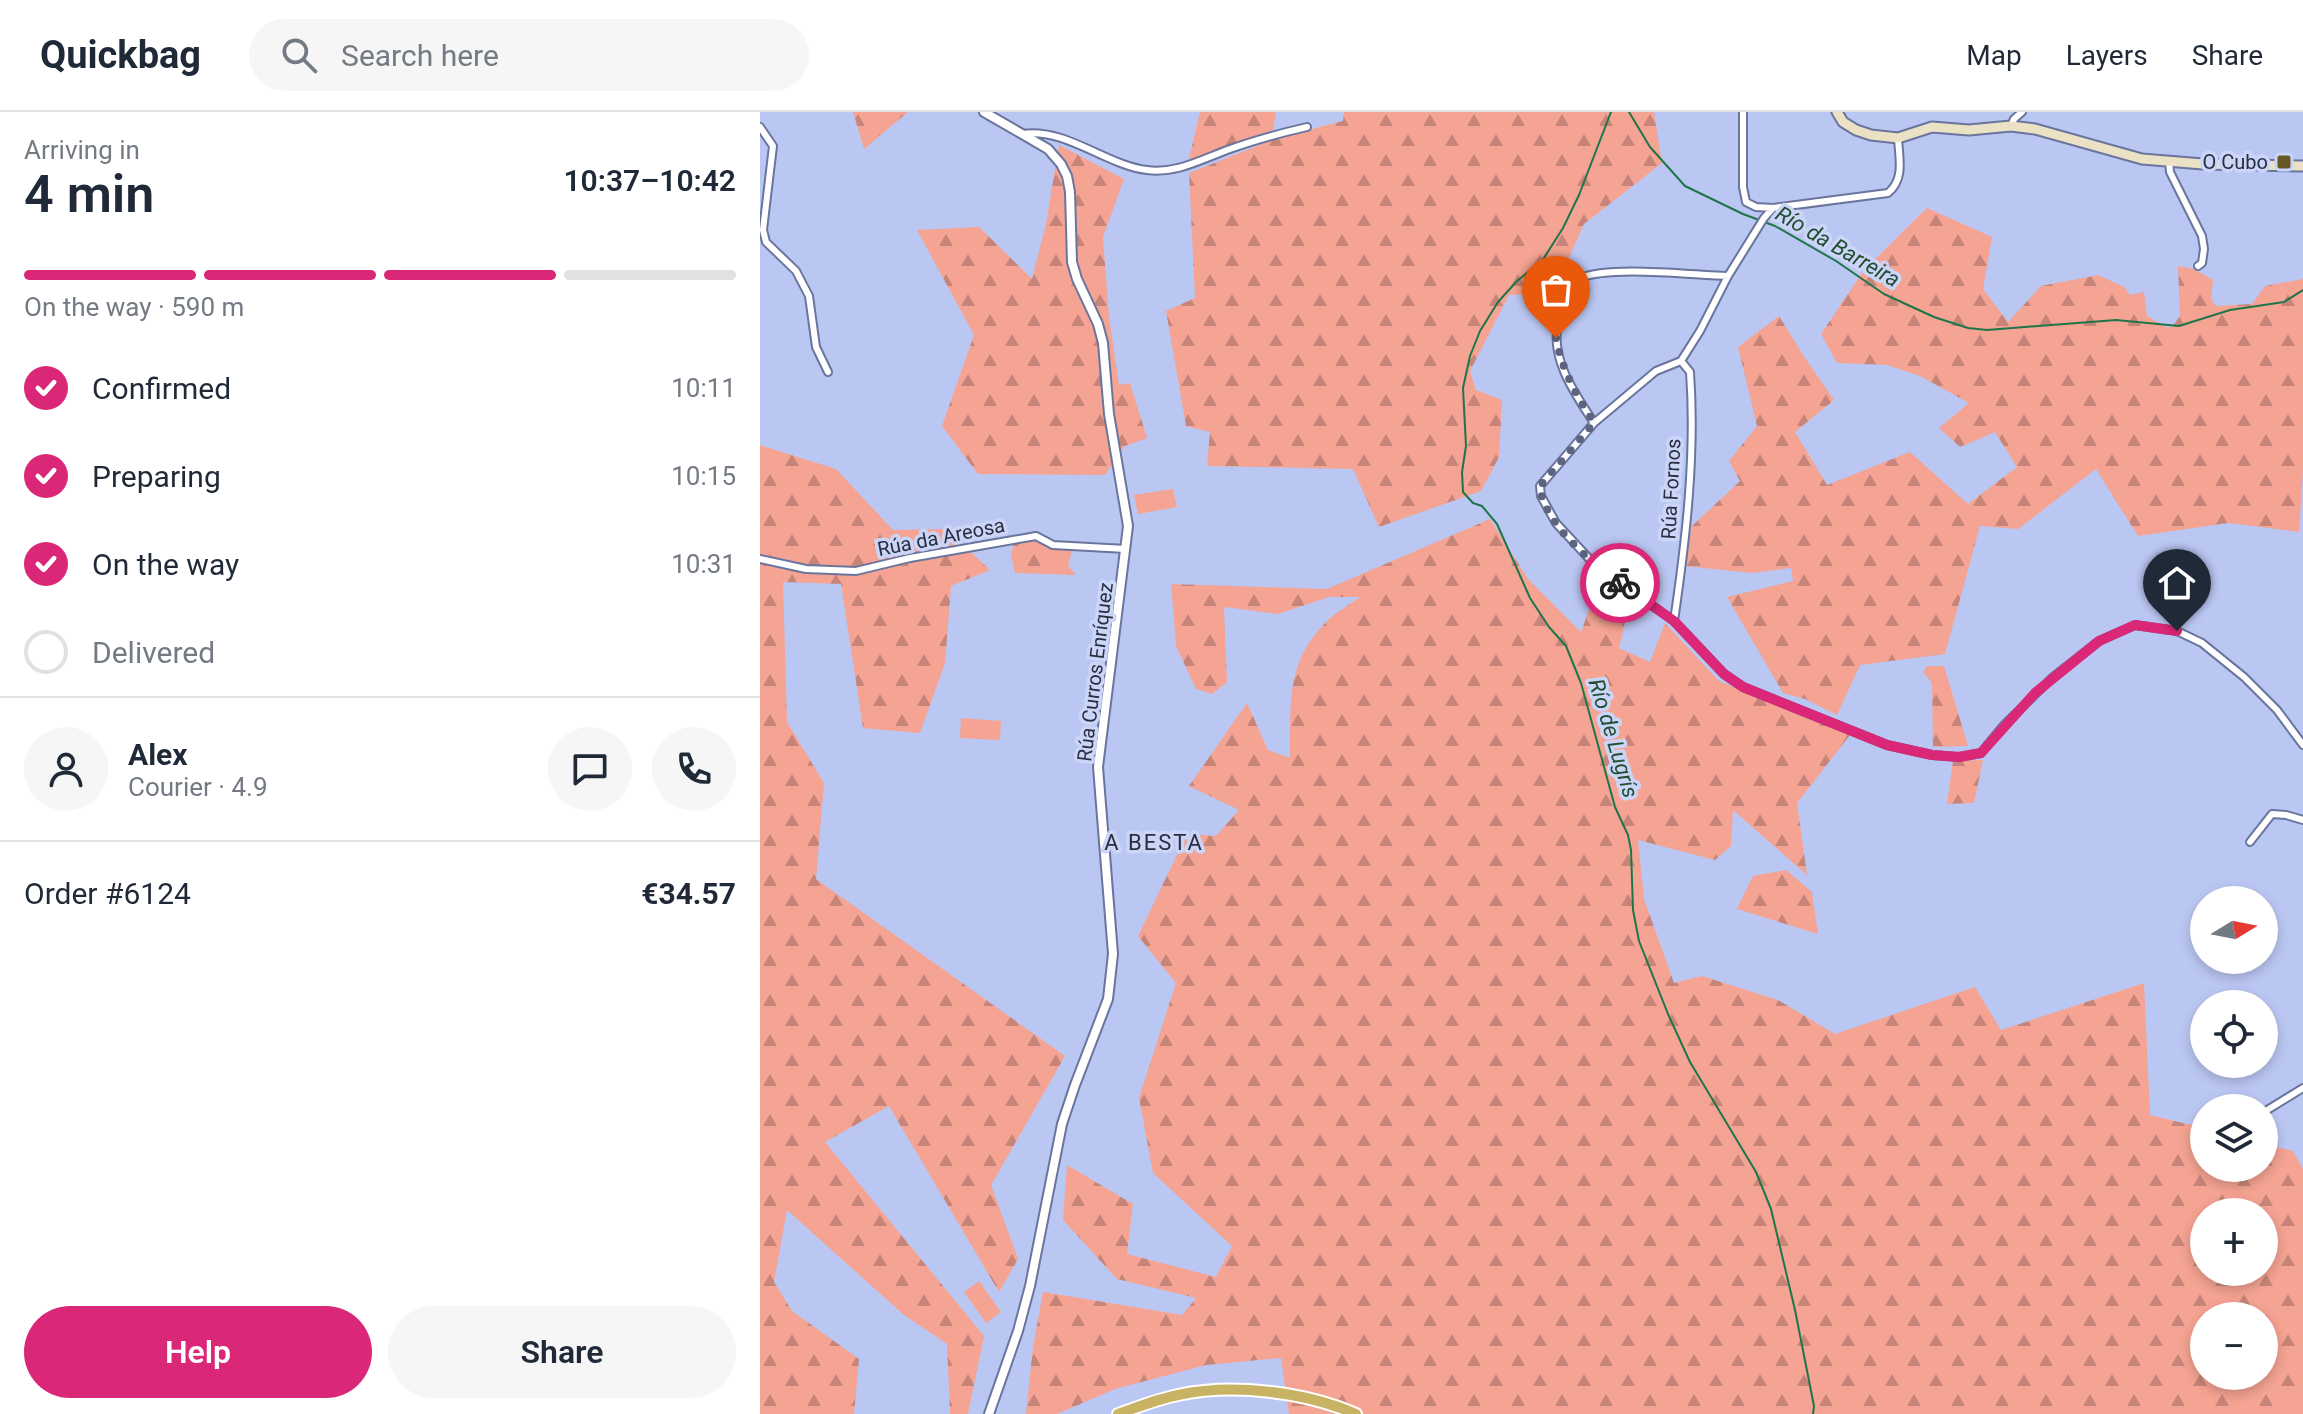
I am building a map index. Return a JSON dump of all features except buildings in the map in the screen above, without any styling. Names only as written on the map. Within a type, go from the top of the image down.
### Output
[{"type":"highway","points":[[1118,1414],[1180,1395],[1230,1391],[1272,1393],[1329,1403],[1356,1414]]},
{"type":"main road","points":[[1837,112],[1843,122],[1871,135],[1898,138],[1932,127],[1969,130],[2011,126],[2035,129],[2142,159],[2303,166]]},
{"type":"street","name":"Rúa Curros Enríquez","points":[[984,112],[1038,142],[1056,156],[1067,176],[1072,262],[1103,343],[1109,414],[1128,526],[1098,767],[1113,954],[1108,999],[1062,1124],[1030,1286],[989,1414]]},
{"type":"street","points":[[1743,112],[1743,187],[1746,202],[1756,207],[1773,208],[1888,193],[1897,186],[1900,173],[1898,138]]},
{"type":"street","points":[[2011,126],[2022,112]]},
{"type":"street","points":[[760,127],[773,146],[763,230],[766,242],[796,271],[809,296],[816,347],[828,372]]},
{"type":"street","points":[[1023,134],[1037,133],[1086,147],[1124,165],[1152,171],[1183,168],[1251,142],[1307,127]]},
{"type":"street","points":[[2169,161],[2170,172],[2202,236],[2204,249],[2202,263],[2198,266]]},
{"type":"street","points":[[1773,208],[1728,276],[1681,361],[1656,371],[1594,423],[1540,486],[1541,496],[1556,523],[1596,566],[1674,621],[1724,674],[1743,687],[1887,745],[1932,755],[1959,757],[1981,753],[2004,725],[2052,678],[2099,641],[2135,625],[2177,631],[2202,643],[2244,677],[2277,710],[2303,745]]},
{"type":"street","points":[[1594,423],[1575,394],[1560,361],[1556,338],[1558,321],[1580,278],[1590,274],[1621,272],[1728,276]]},
{"type":"street","name":"Rúa Fornos","points":[[1674,621],[1686,532],[1691,429],[1690,372],[1681,361]]},
{"type":"street","name":"Rúa da Areosa","points":[[760,559],[806,569],[856,571],[910,558],[1036,536],[1053,545],[1127,549]]},
{"type":"street","points":[[2250,842],[2272,814],[2303,820]]},
{"type":"street","points":[[2278,1103],[2303,1088]]},
{"type":"green space","points":[[853,112],[908,112],[864,149]]},
{"type":"green space","points":[[1200,112],[1276,112],[1273,130],[1188,163]]},
{"type":"green space","points":[[1344,112],[1654,112],[1662,163],[1584,224],[1553,293],[1509,295],[1470,371],[1476,390],[1502,400],[1499,457],[1481,491],[1379,527],[1353,469],[1207,466],[1210,432],[1186,426],[1166,311],[1195,298],[1189,173],[1277,138],[1343,121]]},
{"type":"green space","points":[[1059,145],[1124,179],[1103,237],[1109,317],[1119,385],[1130,383],[1147,438],[1125,446],[1105,475],[978,474],[942,426],[974,335],[917,230],[979,227],[1032,279],[1046,224]]},
{"type":"green space","points":[[1927,208],[1992,237],[1983,289],[2008,322],[2041,286],[2098,275],[2124,287],[2130,295],[2144,292],[2147,316],[2166,327],[2172,327],[2180,316],[2178,266],[2194,269],[2213,280],[2211,299],[2216,306],[2252,304],[2265,286],[2303,279],[2303,473],[2299,532],[2228,523],[2138,536],[2096,469],[2018,529],[1980,526],[1945,654],[1860,665],[1837,715],[1805,699],[1783,693],[1727,597],[1793,581],[1791,568],[1752,573],[1685,566],[1692,526],[1740,481],[1729,461],[1757,426],[1738,347],[1779,316],[1834,400],[1795,432],[1827,485],[1910,452],[1968,504],[2017,467],[1995,432],[1960,447],[1939,428],[1969,403],[1920,376],[1887,365],[1837,363],[1821,334],[1864,270]]},
{"type":"green space","points":[[760,445],[836,469],[893,530],[946,529],[990,570],[951,586],[945,663],[920,733],[863,728],[841,584],[783,582],[787,722],[824,783],[816,879],[1065,1056],[991,1185],[1018,1259],[999,1292],[889,1106],[825,1142],[984,1336],[968,1414],[950,1414],[947,1344],[904,1315],[787,1210],[774,1282],[792,1311],[859,1359],[854,1414],[760,1414]]},
{"type":"green space","points":[[1173,489],[1177,507],[1138,514],[1134,495]]},
{"type":"green space","points":[[1490,519],[1528,579],[1581,632],[1602,574],[1631,596],[1619,648],[1650,662],[1665,623],[1719,681],[1850,735],[1797,803],[1807,875],[1733,810],[1731,846],[1715,860],[1638,840],[1644,899],[1674,983],[1702,976],[1778,1000],[1835,1034],[1975,987],[2001,1030],[2144,983],[2150,1115],[2190,1125],[2190,1182],[2278,1182],[2278,1147],[2293,1151],[2303,1169],[2303,1414],[1289,1414],[1281,1358],[1206,1365],[1115,1389],[1057,1414],[1026,1414],[1043,1292],[1182,1315],[1196,1298],[1117,1279],[1063,1220],[1067,1165],[1133,1204],[1127,1254],[1216,1277],[1232,1246],[1153,1173],[1139,1098],[1176,983],[1138,936],[1187,834],[1216,836],[1239,810],[1189,786],[1247,703],[1268,750],[1290,758],[1293,686],[1303,654],[1329,619],[1360,597],[1329,597],[1278,614],[1224,607],[1227,682],[1212,694],[1196,689],[1176,646],[1171,584],[1327,589]]},
{"type":"green space","points":[[1035,540],[1051,547],[1072,550],[1068,566],[1076,575],[1015,573],[1011,554],[1014,542]]},
{"type":"green space","points":[[1927,666],[1944,666],[1968,746],[1933,747],[1932,683],[1923,672]]},
{"type":"green space","points":[[961,718],[1001,721],[1000,740],[960,738]]},
{"type":"green space","points":[[1983,760],[1974,803],[1947,804],[1953,761]]},
{"type":"green space","points":[[1786,870],[1812,892],[1818,934],[1737,909],[1753,876]]},
{"type":"green space","points":[[979,1281],[1001,1312],[986,1323],[964,1292]]},
{"type":"waterway","name":"Río de Lugrís","points":[[1611,112],[1563,228],[1542,261],[1517,281],[1498,302],[1480,331],[1470,356],[1463,388],[1466,446],[1463,492],[1473,503],[1482,506],[1497,524],[1530,598],[1566,646],[1581,683],[1615,807],[1628,835],[1633,910],[1639,941],[1690,1062],[1756,1172],[1771,1209],[1795,1310],[1813,1414]]},
{"type":"waterway","name":"Río da Barreira","points":[[1629,112],[1650,147],[1685,186],[1775,226],[1836,261],[1884,294],[1934,317],[1968,328],[1987,330],[2116,320],[2179,326],[2230,310],[2284,302],[2303,290]]},
{"type":"way so far","points":[[1556,338],[1560,361],[1575,394],[1594,423],[1540,486],[1541,496],[1556,523],[1596,566],[1620,583]]},
{"type":"place","name":"O Cubo","points":[[2284,162]]},
{"type":"district","name":"A BESTA","points":[[1154,842]]},
{"type":"route","points":[[1620,583],[1674,621],[1724,674],[1743,687],[1887,745],[1932,755],[1959,757],[1981,753],[2035,693],[2099,641],[2135,625],[2177,631]]}]
